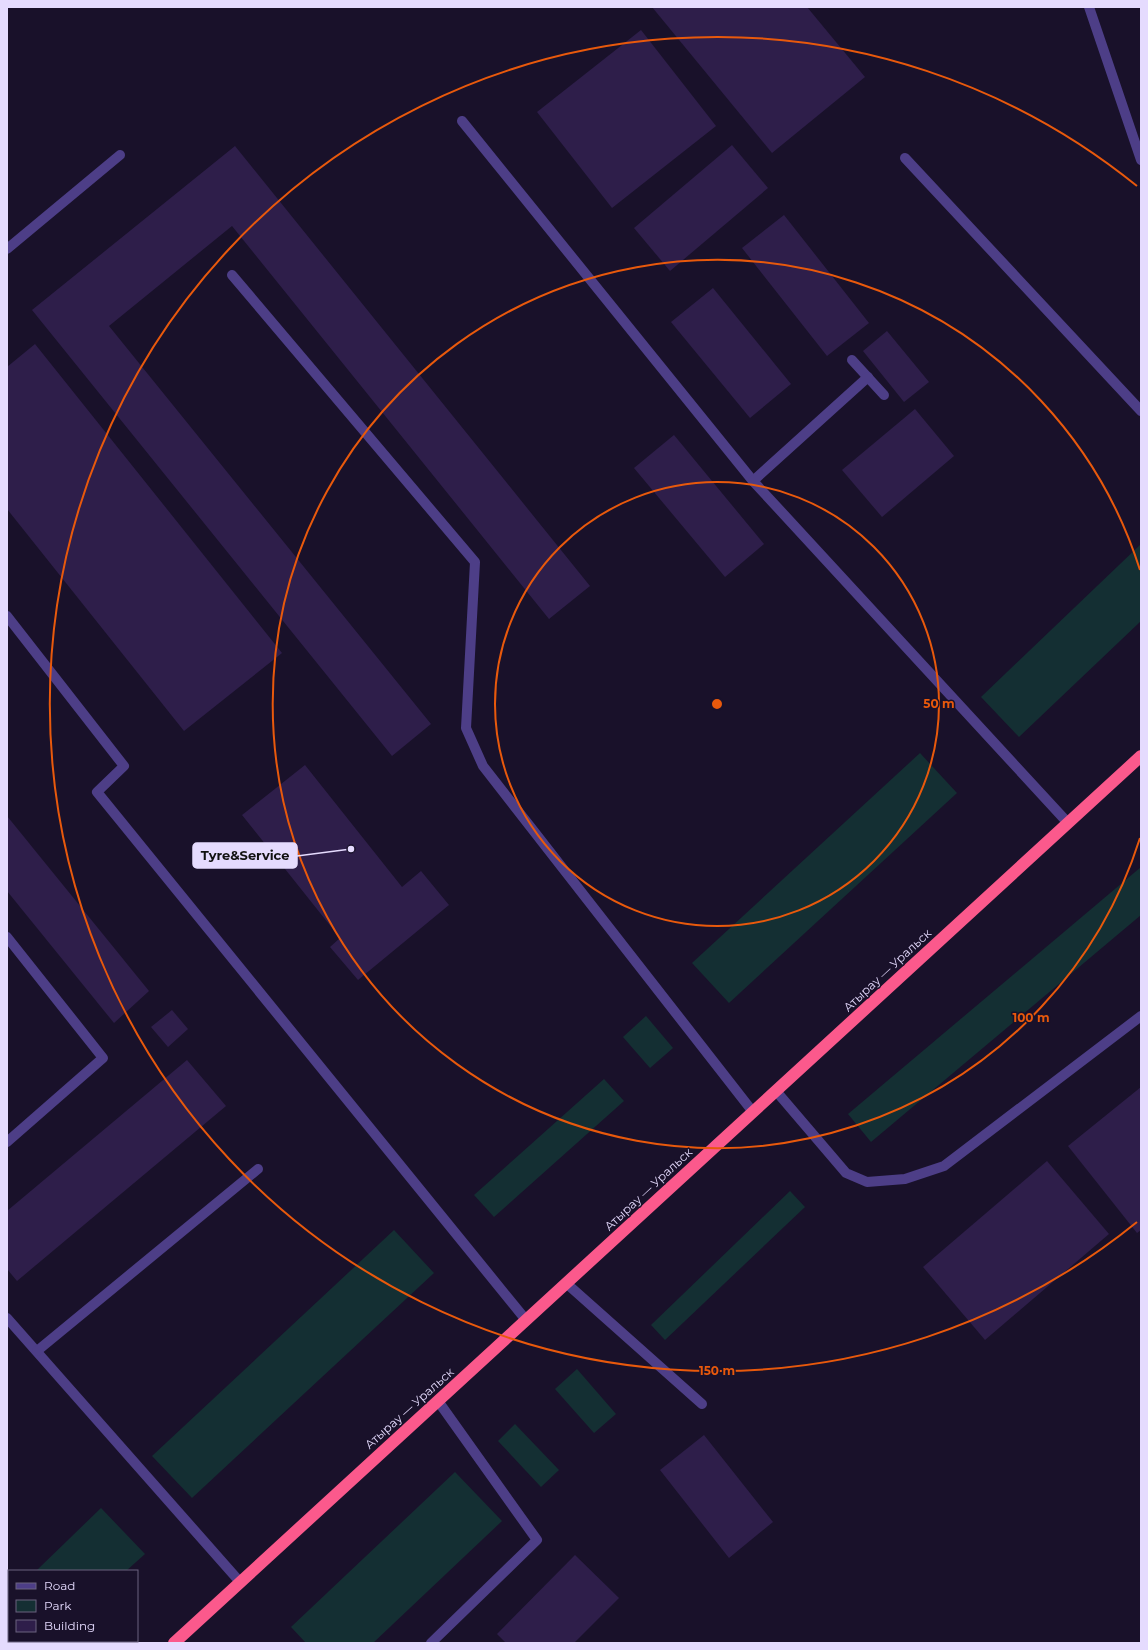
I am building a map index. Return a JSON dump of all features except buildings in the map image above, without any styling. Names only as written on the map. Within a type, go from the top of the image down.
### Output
[{"type":"highway","name":"Атырау — Уральск","points":[[174,1643],[1140,758]]},
{"type":"lane","points":[[1089,7],[1141,160]]},
{"type":"lane","points":[[462,120],[753,481],[1068,823]]},
{"type":"lane","points":[[7,249],[120,155]]},
{"type":"lane","points":[[905,158],[1141,412]]},
{"type":"lane","points":[[232,275],[475,562],[466,728],[483,766],[753,1112]]},
{"type":"lane","points":[[852,360],[884,395]]},
{"type":"lane","points":[[753,481],[868,377]]},
{"type":"lane","points":[[7,616],[124,766],[97,792],[526,1320]]},
{"type":"lane","points":[[7,937],[103,1058],[7,1142]]},
{"type":"lane","points":[[776,1091],[846,1173],[867,1182],[905,1179],[944,1166],[1141,1016]]},
{"type":"lane","points":[[37,1351],[258,1169]]},
{"type":"lane","points":[[566,1283],[702,1404]]},
{"type":"lane","points":[[7,1318],[240,1582]]},
{"type":"lane","points":[[431,1643],[537,1540],[438,1401]]},
{"type":"green space","points":[[1141,544],[1141,621],[1019,737],[981,697]]},
{"type":"green space","points":[[920,753],[957,793],[729,1003],[692,963]]},
{"type":"green space","points":[[1141,867],[1141,915],[871,1142],[848,1114]]},
{"type":"green space","points":[[646,1016],[673,1048],[650,1068],[623,1037]]},
{"type":"green space","points":[[604,1079],[624,1101],[494,1217],[474,1195]]},
{"type":"green space","points":[[790,1191],[805,1207],[665,1340],[651,1325]]},
{"type":"green space","points":[[394,1230],[434,1273],[192,1498],[152,1456]]},
{"type":"green space","points":[[577,1369],[616,1414],[594,1433],[555,1389]]},
{"type":"green space","points":[[515,1424],[559,1470],[541,1487],[498,1441]]},
{"type":"green space","points":[[455,1472],[502,1521],[373,1643],[306,1643],[291,1627]]},
{"type":"green space","points":[[101,1508],[145,1554],[127,1570],[37,1570]]},
{"type":"place","name":"Tyre&Service","points":[[351,849]]}]
